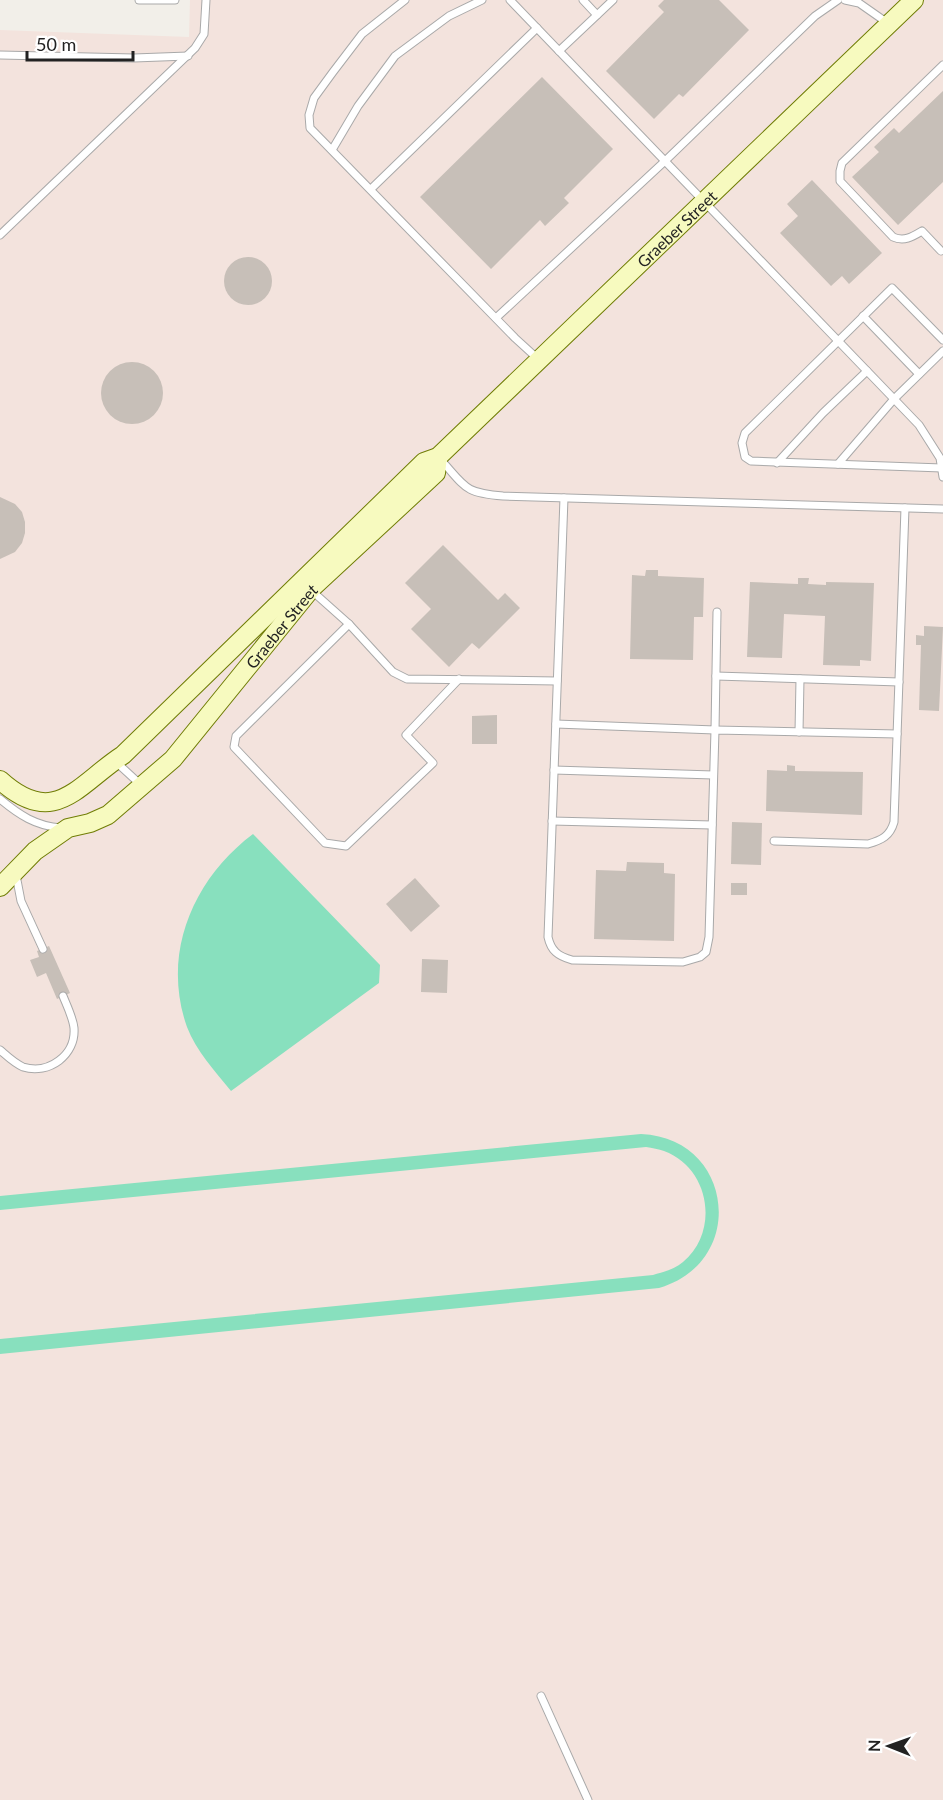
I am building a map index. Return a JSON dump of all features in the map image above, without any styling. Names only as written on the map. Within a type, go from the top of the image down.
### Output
[{"type":"street","name":"Graeber Street","points":[[0,780],[22,798],[49,803],[73,793],[123,755],[424,462],[438,457],[914,0]]},
{"type":"street","name":"Graeber Street","points":[[0,887],[35,850],[68,828],[90,823],[108,815],[173,759],[310,589],[436,473],[438,457]]},
{"type":"lane","points":[[139,0],[175,0]]},
{"type":"lane","points":[[0,235],[188,56],[202,40],[204,34],[206,0]]},
{"type":"lane","points":[[405,0],[362,34],[314,98],[309,115],[310,129],[539,360]]},
{"type":"lane","points":[[332,150],[358,106],[395,56],[449,16],[482,0]]},
{"type":"lane","points":[[510,0],[920,425],[940,458],[943,477]]},
{"type":"lane","points":[[583,0],[597,15]]},
{"type":"lane","points":[[559,51],[612,0]]},
{"type":"lane","points":[[495,318],[665,161],[815,16],[838,0]]},
{"type":"lane","points":[[845,0],[859,3],[889,24]]},
{"type":"lane","points":[[370,189],[537,28]]},
{"type":"lane","points":[[0,55],[188,56]]},
{"type":"lane","points":[[942,251],[922,231],[907,239],[900,240],[893,237],[840,181],[840,171],[842,163],[943,65]]},
{"type":"lane","points":[[942,468],[751,461],[745,457],[742,443],[745,433],[892,288],[943,340]]},
{"type":"lane","points":[[863,316],[919,374]]},
{"type":"lane","points":[[838,464],[894,399],[943,351]]},
{"type":"lane","points":[[777,463],[823,413],[867,371]]},
{"type":"lane","points":[[438,457],[466,488],[481,494],[943,509]]},
{"type":"lane","points":[[564,498],[548,937],[550,947],[556,954],[572,960],[683,962],[700,957],[706,952],[709,937],[717,612]]},
{"type":"lane","points":[[774,841],[868,844],[880,840],[891,832],[894,822],[905,508]]},
{"type":"lane","points":[[310,589],[349,624],[393,672],[407,679],[557,681]]},
{"type":"lane","points":[[349,624],[236,736],[234,747],[325,843],[346,846],[433,763],[406,735],[459,680]]},
{"type":"lane","points":[[716,676],[899,682]]},
{"type":"lane","points":[[799,732],[800,679]]},
{"type":"lane","points":[[556,724],[897,734]]},
{"type":"lane","points":[[114,760],[142,786]]},
{"type":"lane","points":[[554,770],[713,775]]},
{"type":"lane","points":[[0,799],[17,814],[29,820],[47,826],[68,828]]},
{"type":"lane","points":[[552,821],[712,825]]},
{"type":"lane","points":[[15,871],[21,901],[43,949]]},
{"type":"lane","points":[[0,1050],[22,1066],[38,1069],[49,1067],[60,1061],[71,1044],[74,1026],[63,996]]},
{"type":"lane","points":[[541,1696],[588,1800]]},
{"type":"shaded area","points":[[190,0],[943,0],[943,1800],[0,1800],[0,30],[189,37]]},
{"type":"green space","points":[[253,834],[380,965],[379,983],[231,1091],[206,1061],[191,1036],[180,1000],[178,972],[181,946],[188,920],[199,896],[214,873],[232,852]]},
{"type":"green space","points":[[641,1134],[672,1141],[696,1156],[711,1178],[718,1203],[717,1229],[707,1254],[688,1274],[659,1288],[0,1354],[0,1339],[653,1275],[683,1262],[695,1249],[702,1234],[705,1201],[692,1171],[680,1159],[664,1151],[646,1147],[0,1210],[0,1196]]},
{"type":"building","points":[[664,0],[719,0],[749,30],[683,97],[679,94],[654,119],[606,71],[664,12],[658,6]]},
{"type":"building","points":[[542,77],[613,149],[564,198],[569,203],[545,226],[540,220],[491,269],[420,197]]},
{"type":"building","points":[[943,91],[943,182],[898,225],[852,177],[879,152],[874,147],[894,128],[899,133]]},
{"type":"building","points":[[812,180],[882,253],[849,284],[842,276],[831,286],[780,233],[798,216],[787,204]]},
{"type":"building","points":[[243,257],[253,257],[265,264],[272,276],[272,286],[265,298],[253,305],[243,305],[228,294],[224,286],[224,276],[235,261]]},
{"type":"building","points":[[132,362],[144,364],[154,371],[161,381],[163,393],[161,405],[154,415],[144,422],[132,424],[120,422],[110,415],[103,405],[101,393],[103,381],[110,371],[120,364]]},
{"type":"building","points":[[0,497],[15,504],[22,512],[25,533],[22,543],[15,552],[0,559]]},
{"type":"building","points":[[443,545],[498,600],[505,593],[520,608],[479,649],[472,643],[449,667],[411,629],[431,609],[405,583]]},
{"type":"building","points":[[646,570],[658,570],[658,576],[704,578],[703,617],[694,617],[693,660],[630,659],[632,575],[645,576]]},
{"type":"building","points":[[798,578],[809,578],[808,584],[874,583],[871,661],[860,660],[860,666],[823,665],[825,616],[784,614],[782,658],[747,657],[750,582],[798,584]]},
{"type":"building","points":[[924,626],[943,627],[939,711],[919,710],[921,645],[916,645],[916,635],[924,636]]},
{"type":"building","points":[[497,715],[497,744],[472,744],[472,716]]},
{"type":"building","points":[[787,765],[795,766],[795,771],[863,772],[862,815],[766,811],[767,770],[787,771]]},
{"type":"building","points":[[732,822],[762,823],[761,865],[731,864]]},
{"type":"building","points":[[627,862],[664,863],[664,873],[675,874],[674,941],[594,939],[596,870],[626,871]]},
{"type":"building","points":[[415,878],[440,906],[411,932],[386,904]]},
{"type":"building","points":[[731,883],[747,883],[747,895],[731,895]]},
{"type":"building","points":[[49,946],[70,993],[57,999],[46,973],[37,977],[30,960],[39,957],[37,951]]},
{"type":"building","points":[[422,959],[448,960],[447,993],[421,992]]}]
